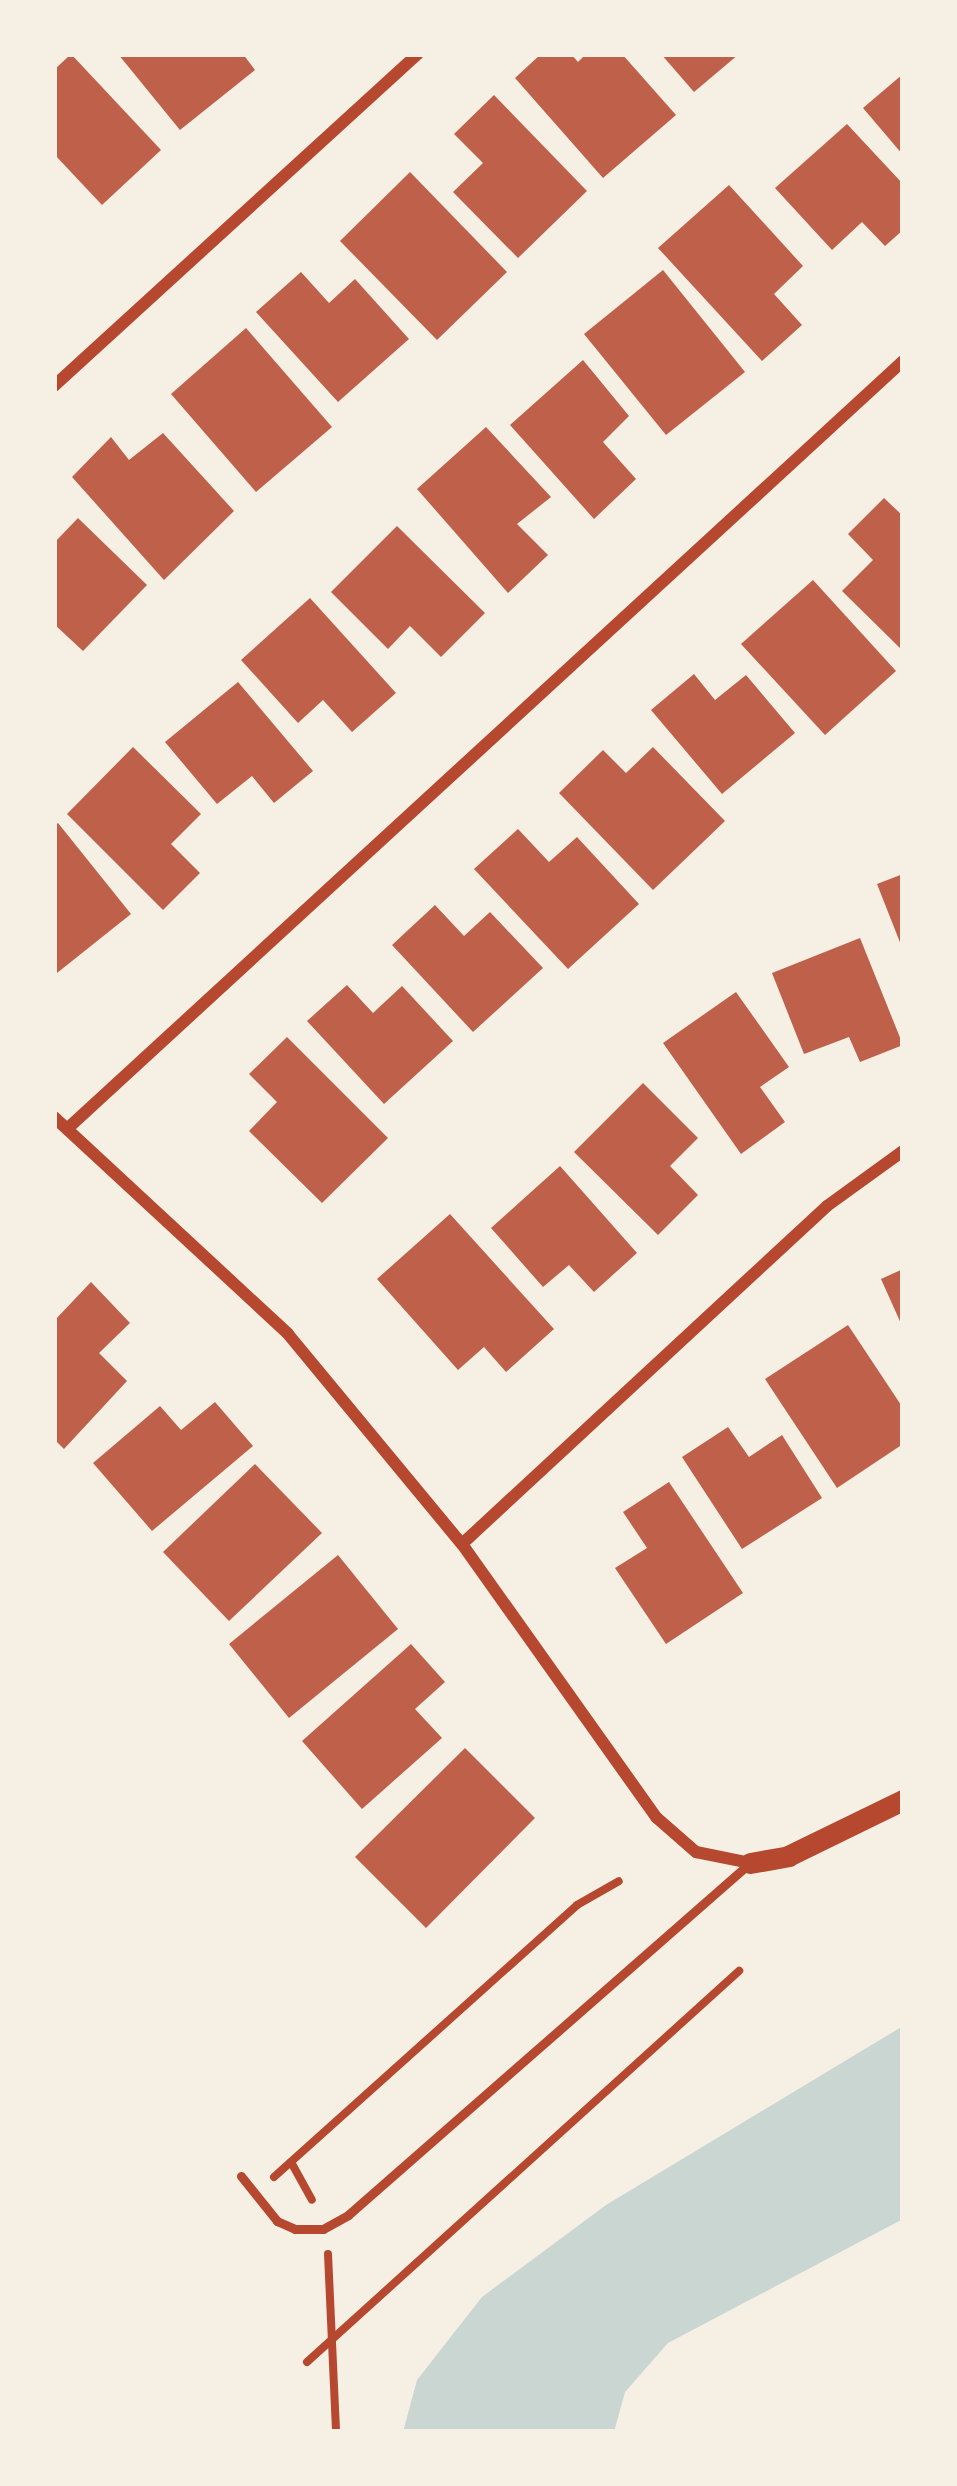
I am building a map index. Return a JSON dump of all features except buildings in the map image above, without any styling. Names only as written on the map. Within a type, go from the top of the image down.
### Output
[{"type":"street","points":[[54,386],[418,54]]},
{"type":"street","points":[[67,1129],[903,361]]},
{"type":"street","points":[[54,1117],[289,1334],[462,1544],[657,1818],[696,1852],[750,1863],[788,1856],[903,1800]]},
{"type":"street","points":[[462,1544],[827,1206],[903,1151]]},
{"type":"lane","points":[[241,2176],[277,2221],[323,2229],[750,1863]]},
{"type":"path","points":[[255,2194],[577,1905],[619,1881]]},
{"type":"path","points":[[308,2362],[739,1972]]},
{"type":"path","points":[[291,2162],[323,2229],[336,2432]]},
{"type":"shaded area","points":[[903,2026],[903,2219],[668,2343],[625,2392],[614,2432],[403,2432],[417,2380],[482,2297],[606,2205]]}]
